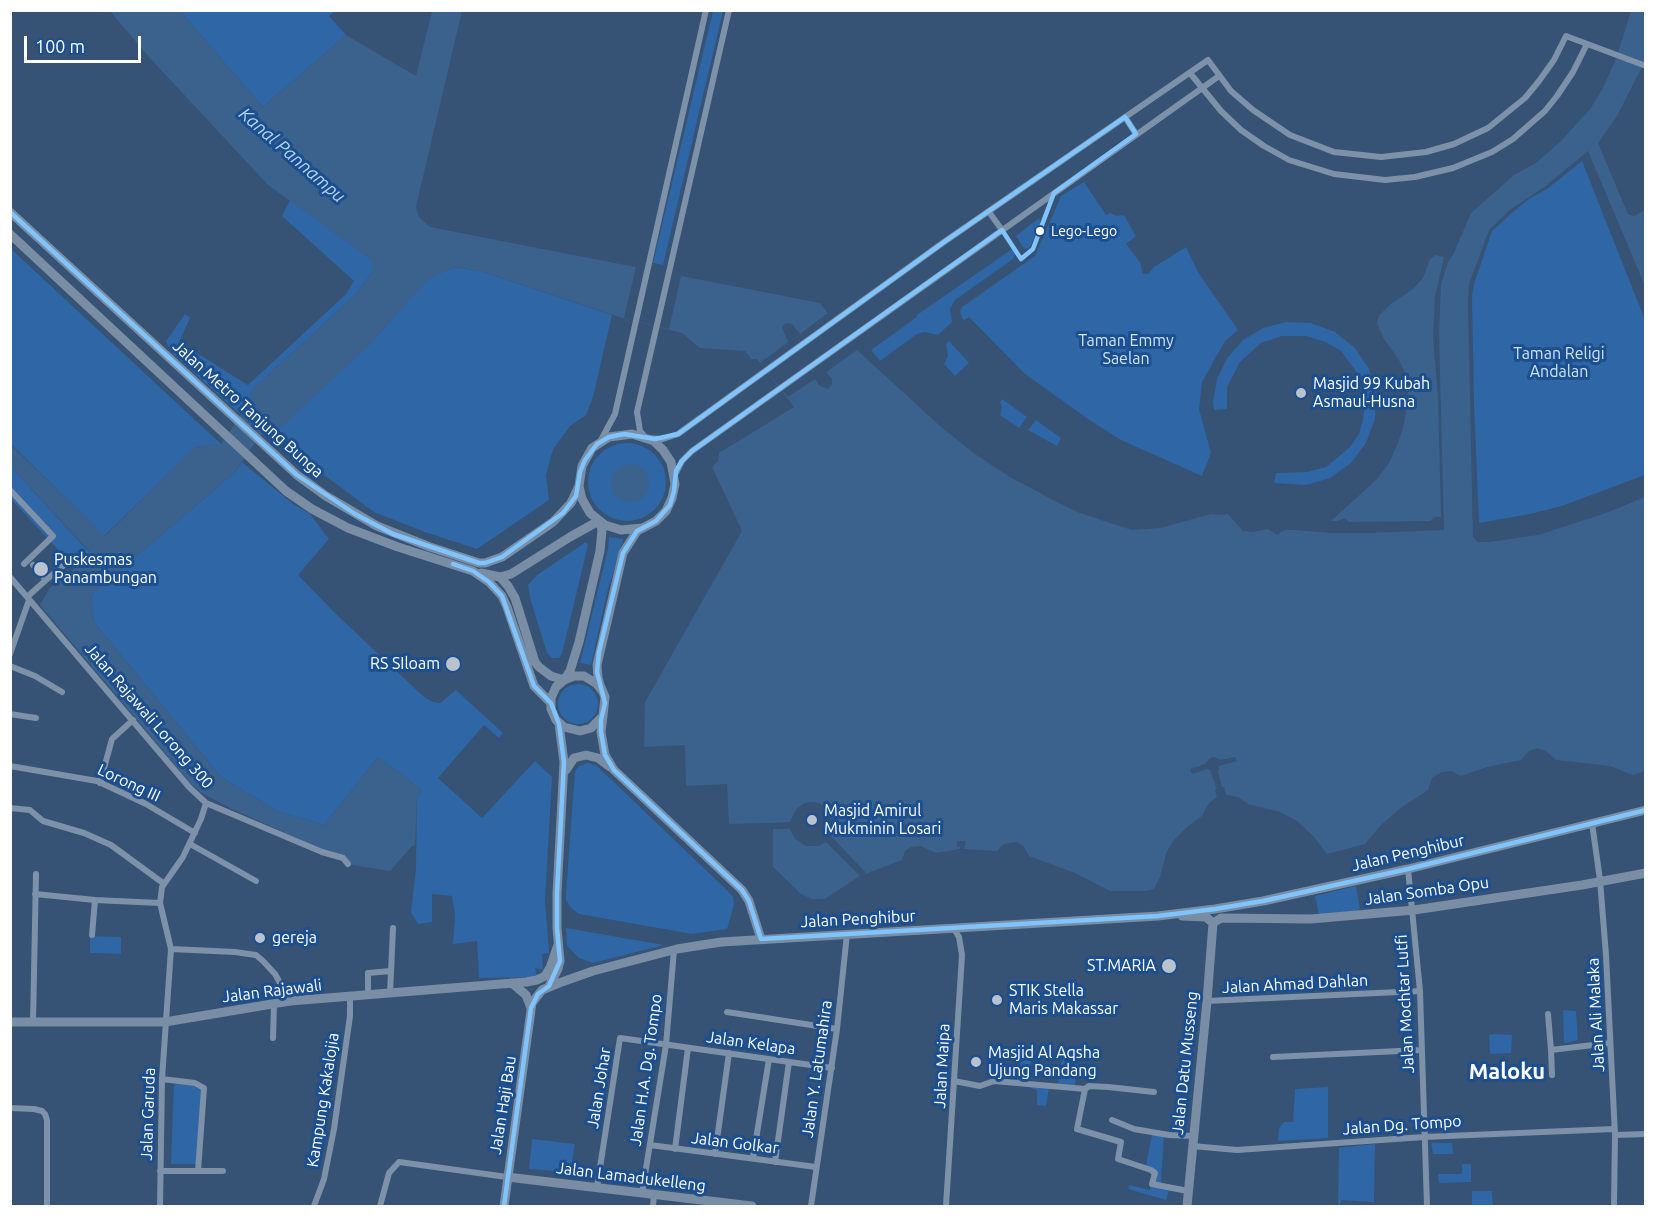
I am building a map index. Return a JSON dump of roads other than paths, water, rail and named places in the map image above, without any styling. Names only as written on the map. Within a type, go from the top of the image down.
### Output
[{"type":"main road","name":"Jalan Metro Tanjung Bunga","points":[[10,212],[297,475],[354,514],[393,534],[479,563],[492,562],[553,522],[571,503],[579,486]]},
{"type":"main road","name":"Jalan Metro Tanjung Bunga","points":[[10,234],[286,491],[333,520],[398,547],[473,571],[489,582],[502,596],[534,686],[550,703]]},
{"type":"main road","points":[[614,770],[605,755],[601,732],[605,703],[597,665],[618,574],[628,543],[637,531],[643,528],[656,521],[670,505],[675,476],[671,462],[663,450],[646,438],[624,434],[609,437],[597,444],[588,454],[582,466],[579,486],[585,506],[600,522],[621,530],[643,528]]},
{"type":"main road","points":[[473,571],[500,576],[520,570],[570,537],[600,522]]},
{"type":"main road","points":[[600,522],[602,530],[600,551],[574,661],[564,680],[553,692],[550,703],[556,720],[569,730],[580,731],[591,728],[603,716]]},
{"type":"main road","points":[[500,576],[515,598],[539,667],[551,676],[564,680],[574,676],[584,676],[593,680],[603,692]]},
{"type":"main road","points":[[531,1008],[538,994],[549,986],[560,961],[556,893],[564,775],[559,724]]},
{"type":"main road","points":[[564,775],[567,766],[574,758],[586,755],[598,758],[614,770],[742,890],[749,901],[761,939]]},
{"type":"main road","name":"Jalan Penghibur","points":[[549,986],[592,971],[674,950],[722,942],[1175,915],[1263,901],[1408,870],[1646,810]]},
{"type":"main road","name":"Jalan Somba Opu","points":[[1213,923],[1221,918],[1311,919],[1414,910],[1646,873]]},
{"type":"main road","name":"Jalan Penghibur","points":[[1175,915],[1206,917],[1213,923]]},
{"type":"main road","name":"Jalan Datu Musseng","points":[[1186,1206],[1213,923]]},
{"type":"main road","name":"Jalan Rajawali","points":[[10,1022],[165,1022],[290,1001],[537,980],[544,976],[550,968],[558,945]]},
{"type":"main road","points":[[512,983],[526,995],[531,1008]]},
{"type":"main road","name":"Jalan Haji Bau","points":[[504,1206],[531,1008]]},
{"type":"main road","name":"Jalan Lamadukelleng","points":[[507,1177],[752,1206]]},
{"type":"street","points":[[597,444],[604,436],[615,414],[706,10]]},
{"type":"street","points":[[729,10],[637,412],[640,431],[646,438],[663,439],[678,434],[839,317],[1208,60],[1219,76],[1253,110],[1275,126],[1306,142],[1334,152],[1352,155],[1400,157],[1454,144],[1479,133],[1496,122],[1525,98],[1539,81],[1554,60],[1566,36],[1646,66]]},
{"type":"street","points":[[1190,73],[1201,89],[1241,130],[1288,160],[1352,178],[1385,180],[1435,173],[1475,161],[1513,139],[1532,123],[1557,96],[1573,72],[1587,44]]},
{"type":"street","points":[[675,476],[682,461],[692,451],[1219,76]]},
{"type":"street","points":[[1125,117],[1137,134]]},
{"type":"street","points":[[990,212],[1002,230]]},
{"type":"street","points":[[10,490],[53,536],[24,564]]},
{"type":"street","points":[[33,565],[46,580]]},
{"type":"street","points":[[10,654],[28,599],[64,565]]},
{"type":"street","name":"Jalan Rajawali Lorong 300","points":[[10,578],[61,634],[189,787],[206,803],[190,844],[163,883]]},
{"type":"street","points":[[10,666],[35,676],[62,693]]},
{"type":"street","points":[[10,714],[36,718]]},
{"type":"street","points":[[100,783],[112,739],[133,720]]},
{"type":"street","name":"Lorong III","points":[[10,766],[89,778],[146,804],[195,833]]},
{"type":"street","points":[[206,803],[322,852],[343,858],[348,864]]},
{"type":"street","points":[[10,808],[30,810],[43,821],[84,833],[111,845],[163,883],[160,903],[35,894]]},
{"type":"street","name":"Jalan Ali Malaka","points":[[1592,823],[1600,880],[1606,955],[1615,1132],[1614,1206]]},
{"type":"street","points":[[190,844],[256,881]]},
{"type":"street","name":"Jalan Mochtar Lutfi","points":[[1408,870],[1414,910],[1420,991],[1426,1206]]},
{"type":"street","points":[[33,1023],[36,874]]},
{"type":"street","points":[[92,935],[95,900]]},
{"type":"street","name":"Jalan Garuda","points":[[160,903],[171,949],[162,1079],[160,1206]]},
{"type":"street","points":[[390,994],[393,928]]},
{"type":"street","name":"Jalan Maipa","points":[[946,1206],[962,946],[954,929]]},
{"type":"street","name":"Jalan Y. Latumahira","points":[[811,1206],[832,1068],[847,934]]},
{"type":"street","points":[[171,949],[256,955],[275,974],[290,1001]]},
{"type":"street","name":"Jalan H.A. Dg. Tompo","points":[[642,1193],[666,1045],[674,950]]},
{"type":"street","points":[[368,995],[368,973],[392,971]]},
{"type":"street","name":"Jalan Ahmad Dahlan","points":[[1207,1001],[1420,991]]},
{"type":"street","name":"Kampung Kakalojia","points":[[314,1206],[324,1179],[334,1129],[350,1016],[350,997]]},
{"type":"street","points":[[273,1038],[274,1004]]},
{"type":"street","points":[[727,1012],[837,1029]]},
{"type":"street","points":[[1548,1014],[1552,1075]]},
{"type":"street","name":"Jalan Johar","points":[[597,1187],[620,1038],[666,1045]]},
{"type":"street","points":[[1551,1050],[1611,1043]]},
{"type":"street","name":"Jalan Kelapa","points":[[666,1045],[832,1068]]},
{"type":"street","points":[[675,1149],[688,1048]]},
{"type":"street","points":[[1273,1056],[1421,1050]]},
{"type":"street","points":[[715,1154],[729,1053]]},
{"type":"street","points":[[753,1158],[769,1059]]},
{"type":"street","points":[[775,1162],[789,1062]]},
{"type":"street","points":[[162,1079],[195,1083],[204,1088],[198,1171]]},
{"type":"street","points":[[954,1082],[980,1086],[994,1081],[1085,1089],[1089,1086],[1108,1087],[1154,1092]]},
{"type":"street","points":[[1085,1089],[1077,1130],[1121,1142],[1118,1159],[1151,1170],[1155,1173],[1152,1184],[1188,1191]]},
{"type":"street","points":[[10,1108],[34,1108],[45,1114],[47,1120],[47,1206]]},
{"type":"street","points":[[1112,1120],[1134,1129],[1169,1135],[1193,1136]]},
{"type":"street","name":"Jalan Dg. Tompo","points":[[1192,1146],[1237,1150],[1424,1137],[1615,1132],[1646,1134]]},
{"type":"street","name":"Jalan Golkar","points":[[650,1145],[816,1167]]},
{"type":"street","points":[[380,1206],[389,1173],[399,1162],[507,1177]]},
{"type":"street","points":[[160,1171],[223,1172]]},
{"type":"street","points":[[652,1206],[654,1194]]},
{"type":"water","name":"Kanal Pannampu","points":[[110,11],[180,11],[263,107],[346,35],[416,76],[432,11],[462,11],[416,207],[419,217],[430,227],[820,303],[857,350],[940,426],[975,454],[1010,477],[1057,502],[1080,513],[1132,530],[1160,528],[1211,514],[1228,514],[1243,531],[1268,529],[1277,535],[1284,530],[1369,533],[1444,530],[1439,333],[1441,284],[1448,262],[1471,213],[1514,175],[1536,163],[1561,141],[1590,109],[1603,88],[1617,56],[1631,11],[1645,11],[1646,58],[1617,116],[1598,143],[1628,214],[1634,216],[1645,210],[1645,286],[1588,151],[1547,185],[1511,209],[1489,230],[1469,284],[1468,304],[1473,537],[1478,542],[1489,542],[1538,535],[1606,513],[1645,497],[1645,771],[1633,775],[1610,766],[1556,760],[1546,751],[1537,748],[1529,751],[1521,760],[1487,767],[1461,776],[1451,771],[1442,772],[1432,778],[1428,790],[1402,807],[1380,826],[1365,844],[1327,854],[1314,837],[1297,821],[1280,812],[1248,804],[1238,797],[1226,795],[1217,797],[1209,803],[1202,816],[1175,839],[1167,851],[1154,889],[1146,891],[1110,891],[1075,873],[1029,856],[1024,847],[1017,842],[1004,844],[997,851],[964,849],[966,841],[957,841],[957,847],[960,849],[936,853],[920,846],[911,847],[905,851],[902,860],[860,876],[825,899],[812,899],[801,894],[773,867],[773,823],[729,824],[727,784],[686,786],[685,745],[644,747],[645,702],[742,531],[712,467],[718,461],[719,453],[794,407],[757,359],[751,359],[745,351],[700,348],[682,333],[619,317],[480,271],[455,267],[428,279],[371,343],[286,423],[259,437],[234,473],[91,595],[94,622],[221,777],[277,811],[324,825],[378,757],[422,790],[417,798],[415,845],[390,871],[352,865],[347,859],[228,807],[202,793],[191,784],[40,605],[49,589],[70,573],[89,551],[11,467],[10,444],[105,536],[194,448],[221,444],[251,400],[250,395],[253,389],[357,293],[372,272],[372,260],[268,185],[148,56]]},
{"type":"water","points":[[1435,255],[1444,257],[1435,297],[1433,338],[1438,397],[1441,517],[1434,517],[1430,521],[1349,522],[1344,518],[1331,521],[1377,479],[1389,463],[1398,443],[1404,424],[1408,395],[1406,375],[1377,323],[1379,315],[1413,289],[1423,278],[1430,259]]},
{"type":"water","points":[[630,464],[637,465],[643,470],[648,476],[648,490],[643,496],[637,501],[630,502],[623,501],[617,496],[612,490],[611,483],[612,476],[617,470],[623,465]]},
{"type":"place","name":"Lego-Lego","points":[[1040,231]]},
{"type":"place","name":"Masjid 99 Kubah Asmaul-Husna","points":[[1301,393]]},
{"type":"place","name":"Puskesmas Panambungan","points":[[41,569]]},
{"type":"place","name":"RS SIloam","points":[[453,664]]},
{"type":"place","name":"Masjid Amirul Mukminin Losari","points":[[812,820]]},
{"type":"place","name":"gereja","points":[[260,938]]},
{"type":"place","name":"ST.MARIA","points":[[1169,966]]},
{"type":"place","name":"STIK Stella Maris Makassar","points":[[997,1000]]},
{"type":"place","name":"Masjid Al Aqsha Ujung Pandang","points":[[976,1062]]},
{"type":"district","name":"Maloku","points":[[1507,1072]]},
{"type":"park label","name":"Taman Emmy Saelan","points":[[1126,350]]},
{"type":"park label","name":"Taman Religi Andalan","points":[[1559,363]]}]
